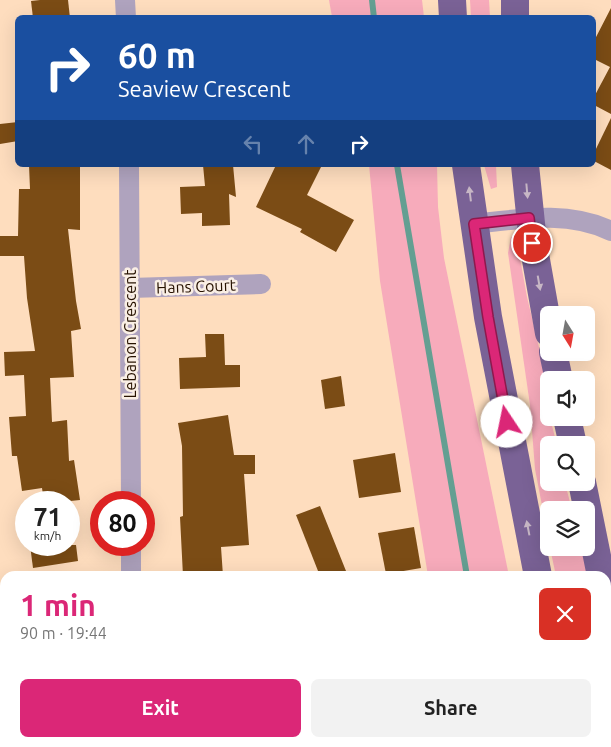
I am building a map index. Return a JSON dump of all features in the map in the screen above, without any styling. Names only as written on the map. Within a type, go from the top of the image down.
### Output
[{"type":"highway","points":[[452,0],[453,15]]},
{"type":"highway","points":[[515,0],[515,15]]},
{"type":"highway","points":[[466,167],[498,374],[537,571]]},
{"type":"highway","points":[[525,167],[529,218],[544,306]]},
{"type":"highway","points":[[584,491],[600,571]]},
{"type":"street","points":[[125,0],[126,15]]},
{"type":"street","name":"Lebanon Crescent","points":[[129,167],[131,491]]},
{"type":"street","points":[[474,224],[529,218],[550,218],[576,220],[611,231]]},
{"type":"street","name":"Hans Court","points":[[130,288],[261,284]]},
{"type":"street","points":[[131,556],[131,571]]},
{"type":"shaded area","points":[[329,0],[422,0],[424,15],[332,15]]},
{"type":"shaded area","points":[[470,0],[489,0],[490,15],[471,15]]},
{"type":"shaded area","points":[[369,167],[437,167],[438,207],[444,258],[508,571],[427,571],[380,281]]},
{"type":"shaded area","points":[[485,167],[496,167],[497,187],[491,189]]},
{"type":"shaded area","points":[[516,236],[527,297],[540,351],[540,361],[542,361],[545,371],[540,371],[540,426],[552,426],[555,436],[540,436],[540,491],[567,491],[570,501],[541,501],[535,469],[530,405],[508,253],[511,237]]},
{"type":"shaded area","points":[[552,556],[583,556],[588,571],[555,571]]},
{"type":"building","points":[[68,0],[70,15],[33,15],[31,1]]},
{"type":"building","points":[[611,8],[611,114],[596,106],[596,93],[610,67],[596,60],[596,37]]},
{"type":"building","points":[[611,118],[611,170],[596,162],[596,149]]},
{"type":"building","points":[[15,122],[15,142],[0,144],[0,124]]},
{"type":"building","points":[[29,167],[80,167],[80,230],[68,229],[81,329],[71,331],[74,377],[50,378],[52,422],[67,420],[69,461],[74,460],[79,491],[42,491],[42,488],[22,491],[17,456],[12,456],[9,417],[26,416],[24,375],[5,376],[4,352],[35,351],[27,298],[24,256],[0,256],[0,236],[18,236],[19,189],[30,189]]},
{"type":"building","points":[[203,167],[233,167],[236,197],[229,194],[230,225],[202,226],[202,213],[181,214],[180,187],[205,186]]},
{"type":"building","points":[[275,167],[321,167],[307,195],[354,220],[336,252],[300,232],[302,229],[256,207]]},
{"type":"building","points":[[205,334],[224,334],[225,365],[240,365],[240,387],[180,389],[179,358],[206,357]]},
{"type":"building","points":[[341,376],[345,406],[325,409],[321,380]]},
{"type":"building","points":[[228,415],[234,455],[255,455],[255,474],[244,474],[249,545],[221,547],[223,571],[183,571],[180,517],[183,516],[182,446],[178,423]]},
{"type":"building","points":[[395,453],[401,492],[359,498],[353,460]]},
{"type":"building","points":[[320,506],[346,571],[318,571],[296,515]]},
{"type":"building","points":[[414,527],[421,568],[404,571],[385,571],[378,533]]},
{"type":"building","points":[[31,556],[77,556],[78,561],[33,568]]},
{"type":"waterway","points":[[372,0],[374,15]]},
{"type":"waterway","points":[[397,167],[466,571]]},
{"type":"route","points":[[507,422],[474,224],[529,218],[532,243]]}]
